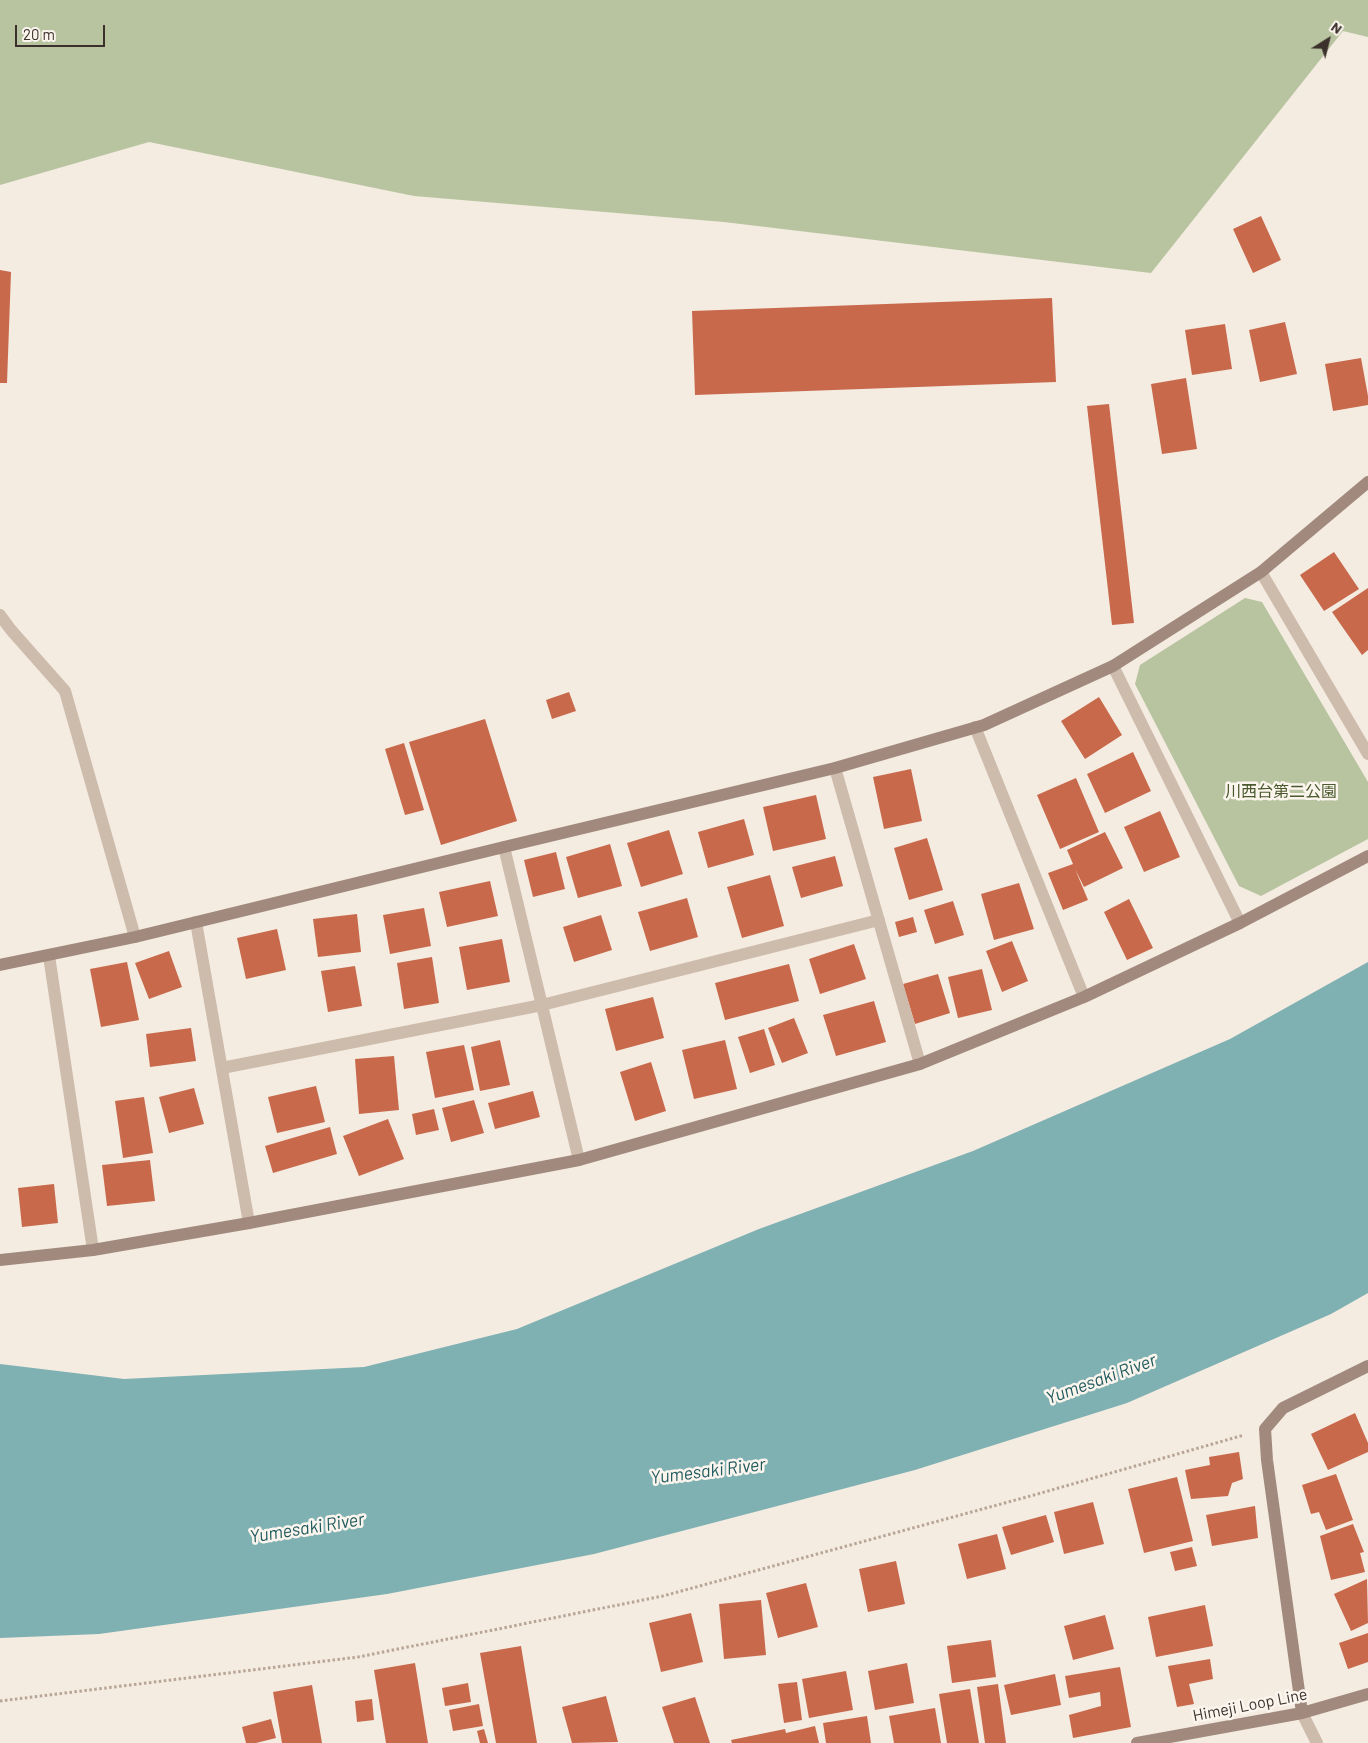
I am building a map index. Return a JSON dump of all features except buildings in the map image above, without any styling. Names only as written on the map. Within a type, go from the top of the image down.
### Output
[{"type":"street","points":[[0,966],[135,937],[835,768],[975,727],[1113,666],[1261,572],[1368,482]]},
{"type":"street","points":[[1261,572],[1368,754]]},
{"type":"street","points":[[0,615],[64,691],[135,937]]},
{"type":"street","points":[[1113,666],[1240,922]]},
{"type":"street","points":[[975,727],[1084,997]]},
{"type":"street","points":[[835,768],[920,1064]]},
{"type":"street","points":[[504,847],[579,1160]]},
{"type":"street","points":[[0,1260],[93,1250],[249,1224],[579,1160],[920,1064],[1084,997],[1240,922],[1368,856]]},
{"type":"street","points":[[222,1068],[542,1005],[879,920]]},
{"type":"street","points":[[196,922],[249,1224]]},
{"type":"street","points":[[49,956],[93,1250]]},
{"type":"street","points":[[1317,1743],[1302,1713],[1268,1470],[1265,1429],[1283,1408],[1368,1368]]},
{"type":"street","name":"Himeji Loop Line","points":[[1137,1743],[1302,1713],[1368,1694]]},
{"type":"path","points":[[0,1701],[358,1657],[663,1596],[1025,1498],[1265,1429]]},
{"type":"green space","points":[[0,0],[1368,0],[1368,37],[1343,31],[1151,273],[724,222],[414,196],[149,142],[0,185]]},
{"type":"green space","name":"川西台第二公園","points":[[1245,598],[1262,602],[1368,782],[1368,839],[1261,896],[1239,886],[1135,684],[1140,665]]},
{"type":"water","name":"Yumesaki River","points":[[1368,962],[1368,1293],[1331,1314],[1127,1403],[915,1470],[594,1554],[387,1594],[99,1634],[0,1638],[0,1364],[124,1379],[364,1367],[517,1329],[759,1229],[973,1151],[1230,1039]]}]
